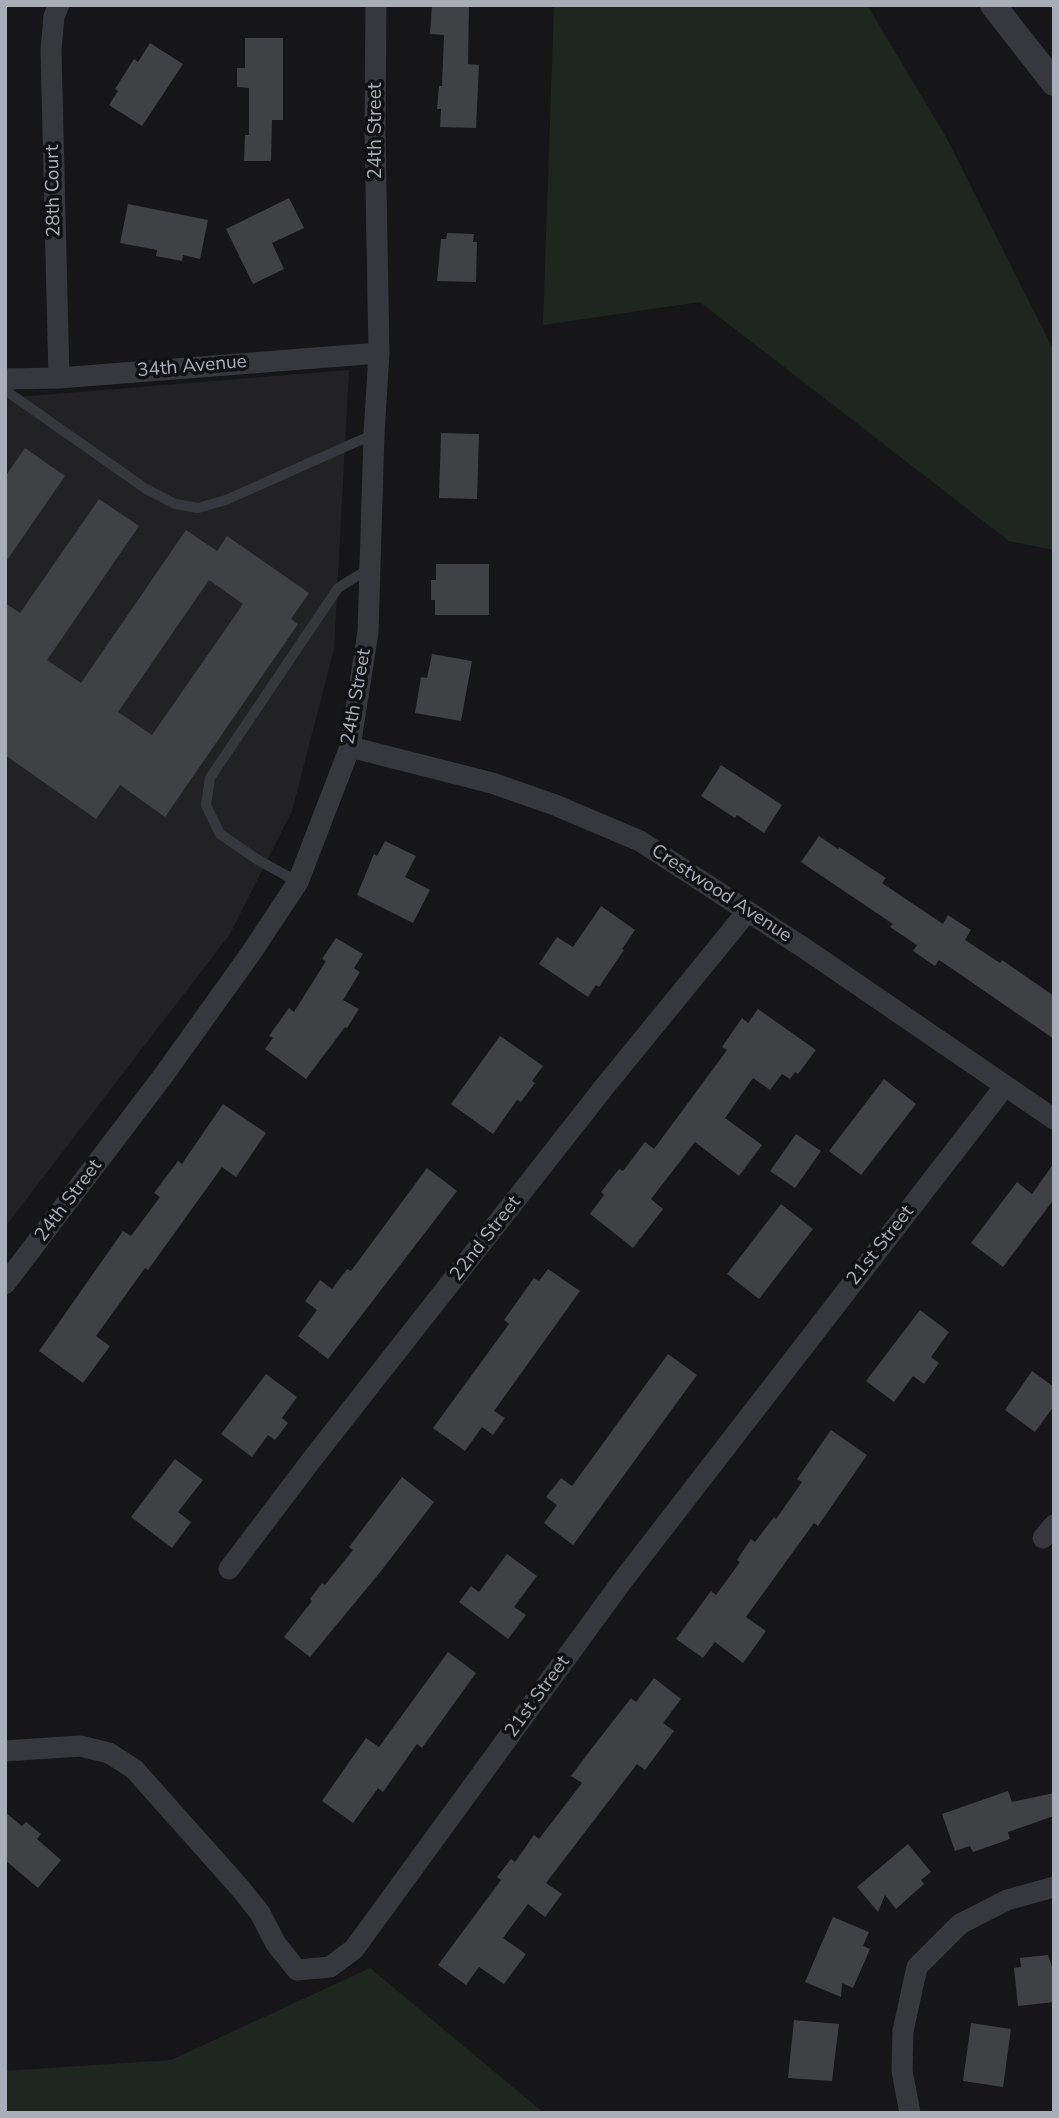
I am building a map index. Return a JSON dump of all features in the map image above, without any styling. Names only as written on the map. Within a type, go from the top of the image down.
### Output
[{"type":"street","name":"28th Court","points":[[59,5],[54,16],[51,50],[59,378]]},
{"type":"street","name":"24th Street","points":[[5,1284],[163,1076],[298,882],[350,747],[368,632],[379,353],[375,133],[376,5]]},
{"type":"street","points":[[993,5],[1054,83]]},
{"type":"street","name":"34th Avenue","points":[[5,379],[59,378],[379,353]]},
{"type":"street","name":"Crestwood Avenue","points":[[350,747],[492,783],[555,805],[640,841],[807,950],[1054,1119]]},
{"type":"street","name":"22nd Street","points":[[229,1569],[589,1107],[747,912]]},
{"type":"street","name":"21st Street","points":[[5,1751],[80,1746],[109,1752],[134,1769],[240,1888],[260,1913],[276,1944],[297,1970],[330,1966],[354,1949],[631,1570],[1005,1086]]},
{"type":"street","points":[[910,2113],[902,2071],[902,2031],[917,1967],[960,1924],[1007,1900],[1054,1887]]},
{"type":"lane","points":[[5,390],[146,489],[175,504],[198,508],[226,500],[374,433]]},
{"type":"lane","points":[[298,882],[258,860],[220,834],[205,805],[210,778],[338,588],[370,568]]},
{"type":"shaded area","points":[[554,5],[867,5],[946,137],[1054,351],[1054,550],[1009,541],[700,302],[543,325]]},
{"type":"shaded area","points":[[349,370],[334,649],[292,811],[230,934],[5,1227],[5,398]]},
{"type":"shaded area","points":[[370,1968],[544,2113],[5,2113],[5,2071],[171,2060]]},
{"type":"building","points":[[432,5],[469,5],[468,64],[479,65],[476,128],[440,127],[441,109],[437,109],[439,86],[442,86],[444,35],[430,34]]},
{"type":"building","points":[[245,38],[283,38],[283,120],[272,120],[271,161],[244,161],[245,135],[249,135],[249,88],[237,87],[237,68],[245,68]]},
{"type":"building","points":[[150,43],[183,64],[142,126],[109,105],[118,91],[115,89],[134,59],[138,62]]},
{"type":"building","points":[[289,198],[304,228],[272,243],[284,269],[253,284],[226,229]]},
{"type":"building","points":[[128,204],[208,220],[200,259],[183,255],[182,261],[156,256],[157,250],[120,243]]},
{"type":"building","points":[[447,233],[474,234],[473,242],[477,242],[476,282],[437,281],[441,239],[446,239]]},
{"type":"building","points":[[441,433],[479,434],[477,499],[439,498]]},
{"type":"building","points":[[25,448],[65,476],[5,563],[5,477]]},
{"type":"building","points":[[99,499],[139,526],[47,660],[81,683],[186,530],[217,551],[227,536],[309,593],[291,619],[298,624],[165,817],[120,785],[96,819],[5,755],[5,603],[20,613]],"holes":[[[209,580],[243,604],[152,735],[118,712]]]},
{"type":"building","points":[[436,564],[489,564],[489,615],[435,615],[435,600],[431,600],[431,580],[436,580]]},
{"type":"building","points":[[432,654],[472,661],[461,721],[415,713],[421,677],[427,678]]},
{"type":"building","points":[[721,765],[782,805],[764,833],[701,796]]},
{"type":"building","points":[[819,836],[886,878],[882,883],[943,924],[948,915],[971,930],[965,940],[1000,963],[1002,960],[1054,996],[1054,1039],[939,960],[935,966],[913,951],[917,945],[890,927],[893,924],[801,862]]},
{"type":"building","points":[[385,841],[416,856],[405,877],[430,890],[413,923],[357,895],[374,854],[377,856]]},
{"type":"building","points":[[601,906],[635,930],[599,987],[596,985],[588,997],[539,964],[557,937],[573,947]]},
{"type":"building","points":[[336,938],[363,954],[354,968],[360,972],[343,1000],[359,1009],[306,1079],[265,1049],[273,1038],[269,1036],[289,1008],[294,1012],[326,961],[322,959]]},
{"type":"building","points":[[758,1009],[816,1050],[798,1074],[795,1072],[790,1079],[782,1074],[770,1090],[753,1078],[725,1118],[762,1145],[739,1176],[695,1142],[651,1199],[663,1209],[633,1248],[590,1214],[604,1195],[601,1192],[619,1169],[623,1171],[645,1142],[654,1149],[727,1050],[722,1047],[742,1018],[748,1023]]},
{"type":"building","points":[[500,1036],[543,1066],[532,1081],[535,1083],[521,1102],[517,1100],[493,1134],[451,1104]]},
{"type":"building","points":[[884,1079],[916,1104],[861,1175],[829,1151]]},
{"type":"building","points":[[223,1104],[266,1133],[236,1177],[222,1167],[148,1270],[145,1268],[96,1336],[110,1346],[83,1383],[39,1351],[123,1231],[131,1236],[160,1197],[154,1193],[178,1161],[182,1164]]},
{"type":"building","points":[[796,1134],[821,1151],[795,1188],[770,1171]]},
{"type":"building","points":[[1054,1163],[1054,1199],[1003,1267],[971,1243],[1017,1182],[1032,1194]]},
{"type":"building","points":[[427,1168],[457,1191],[328,1359],[298,1336],[317,1310],[305,1301],[320,1280],[332,1289],[347,1269],[351,1271]]},
{"type":"building","points":[[781,1204],[813,1229],[759,1299],[727,1274]]},
{"type":"building","points":[[548,1269],[580,1291],[494,1411],[505,1418],[493,1435],[482,1427],[465,1451],[433,1428],[509,1324],[504,1320],[534,1278],[539,1281]]},
{"type":"building","points":[[920,1310],[949,1332],[931,1357],[939,1363],[924,1384],[913,1376],[894,1402],[866,1381]]},
{"type":"building","points":[[668,1354],[697,1375],[573,1545],[544,1523],[557,1505],[546,1497],[561,1478],[572,1486]]},
{"type":"building","points":[[1032,1371],[1054,1387],[1054,1406],[1035,1432],[1005,1410]]},
{"type":"building","points":[[266,1374],[297,1397],[282,1418],[288,1423],[275,1440],[268,1435],[252,1457],[221,1434]]},
{"type":"building","points":[[831,1430],[867,1455],[818,1526],[814,1523],[746,1617],[766,1631],[743,1663],[715,1642],[703,1658],[676,1639],[711,1591],[716,1595],[740,1562],[737,1560],[751,1539],[755,1542],[774,1517],[776,1519],[802,1482],[797,1479]]},
{"type":"building","points":[[175,1459],[203,1480],[178,1512],[191,1522],[172,1548],[131,1517]]},
{"type":"building","points":[[402,1477],[434,1502],[310,1657],[284,1637],[312,1601],[310,1599],[322,1583],[325,1585],[353,1550],[349,1547]]},
{"type":"building","points":[[507,1554],[537,1576],[514,1607],[526,1615],[508,1639],[459,1602],[471,1586],[479,1592]]},
{"type":"building","points":[[448,1652],[476,1673],[422,1748],[417,1744],[383,1792],[378,1788],[353,1823],[322,1801],[366,1738],[379,1747]]},
{"type":"building","points":[[654,1678],[681,1699],[663,1723],[674,1731],[645,1770],[637,1764],[546,1883],[562,1894],[545,1917],[528,1904],[503,1938],[526,1954],[504,1984],[479,1967],[466,1985],[438,1965],[501,1880],[497,1877],[511,1859],[515,1862],[534,1835],[539,1839],[582,1783],[571,1776],[589,1752],[631,1698],[636,1702]]},
{"type":"building","points":[[1008,1791],[1012,1802],[1054,1793],[1054,1816],[1008,1832],[1010,1839],[973,1852],[970,1846],[955,1851],[942,1814]]},
{"type":"building","points":[[5,1812],[22,1826],[26,1822],[41,1834],[37,1839],[61,1860],[38,1888],[5,1860]]},
{"type":"building","points":[[908,1844],[931,1872],[921,1880],[924,1884],[896,1909],[885,1895],[878,1912],[857,1887]]},
{"type":"building","points":[[833,1917],[869,1932],[863,1946],[870,1949],[853,1988],[842,1983],[841,1997],[805,1982]]},
{"type":"building","points":[[1048,1955],[1054,1973],[1054,2002],[1018,2006],[1014,1968],[1021,1967],[1020,1958]]},
{"type":"building","points":[[794,2020],[839,2024],[832,2081],[788,2078]]},
{"type":"building","points":[[971,2023],[1011,2029],[1003,2087],[963,2081]]}]
